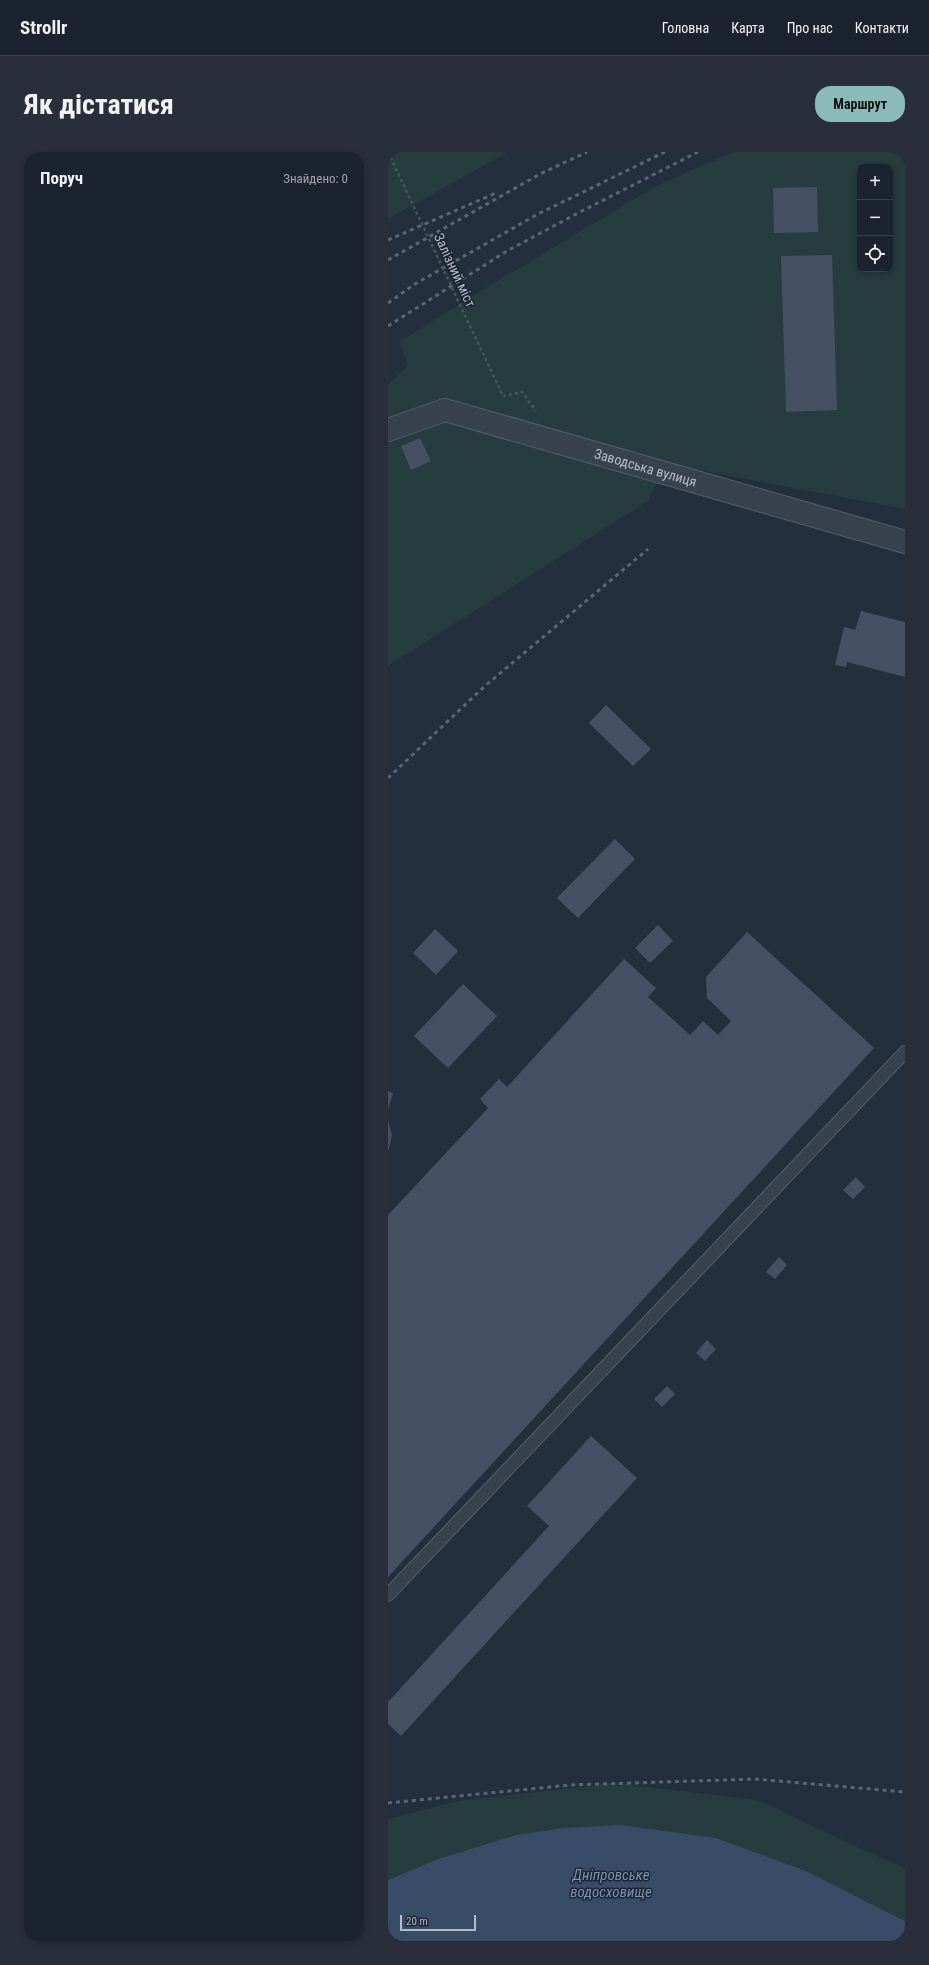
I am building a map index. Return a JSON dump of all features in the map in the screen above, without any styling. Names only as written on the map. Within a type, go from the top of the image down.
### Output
[{"type":"street","name":"Заводська вулиця","points":[[388,430],[445,410],[905,542]]},
{"type":"lane","points":[[388,1595],[905,1052]]},
{"type":"path","name":"Залізний міст","points":[[388,152],[503,396]]},
{"type":"green space","points":[[388,152],[508,152],[388,219]]},
{"type":"green space","points":[[733,152],[905,152],[905,509],[666,464],[648,501],[388,666],[388,385],[408,365],[399,342],[484,289],[656,186]]},
{"type":"green space","points":[[615,1783],[757,1800],[905,1869],[905,1921],[806,1871],[716,1838],[516,1835],[438,1859],[388,1880],[388,1819],[458,1801]]},
{"type":"water","name":"Дніпровське водосховище","points":[[621,1825],[716,1838],[806,1871],[905,1921],[905,1941],[388,1941],[388,1880],[438,1859],[516,1835],[564,1828]]},
{"type":"building","points":[[817,187],[818,232],[774,233],[773,188]]},
{"type":"building","points":[[832,255],[837,410],[786,412],[781,256]]},
{"type":"building","points":[[420,438],[431,461],[411,470],[401,446]]},
{"type":"building","points":[[861,611],[905,622],[905,677],[847,662],[846,667],[835,665],[844,627],[855,630]]},
{"type":"building","points":[[606,705],[651,749],[633,766],[589,723]]},
{"type":"building","points":[[615,839],[635,859],[578,918],[557,898]]},
{"type":"building","points":[[658,925],[673,941],[650,963],[635,948]]},
{"type":"building","points":[[435,929],[458,951],[436,975],[413,953]]},
{"type":"building","points":[[747,932],[874,1048],[388,1577],[388,1215],[488,1108],[480,1099],[499,1079],[507,1087],[624,959],[656,988],[648,997],[690,1035],[703,1021],[718,1035],[731,1021],[707,998],[706,977]]},
{"type":"building","points":[[463,984],[497,1016],[448,1068],[414,1036]]},
{"type":"building","points":[[388,1091],[393,1093],[388,1109]]},
{"type":"building","points":[[388,1121],[392,1135],[388,1153]]},
{"type":"building","points":[[856,1177],[865,1187],[853,1199],[843,1190]]},
{"type":"building","points":[[779,1257],[787,1265],[775,1279],[766,1272]]},
{"type":"building","points":[[707,1340],[716,1349],[705,1361],[696,1353]]},
{"type":"building","points":[[667,1386],[675,1394],[662,1407],[654,1399]]},
{"type":"building","points":[[591,1436],[637,1478],[401,1736],[388,1724],[388,1702],[549,1526],[527,1506]]},
{"type":"railway","points":[[388,260],[540,174],[587,152]]},
{"type":"railway","points":[[388,303],[415,284],[538,214],[665,152]]},
{"type":"railway","points":[[388,326],[507,251],[698,152]]},
{"type":"railway","points":[[388,240],[496,193]]},
{"type":"railway","points":[[388,778],[486,685],[648,549]]},
{"type":"railway","points":[[388,1803],[570,1785],[755,1779],[905,1792]]}]
